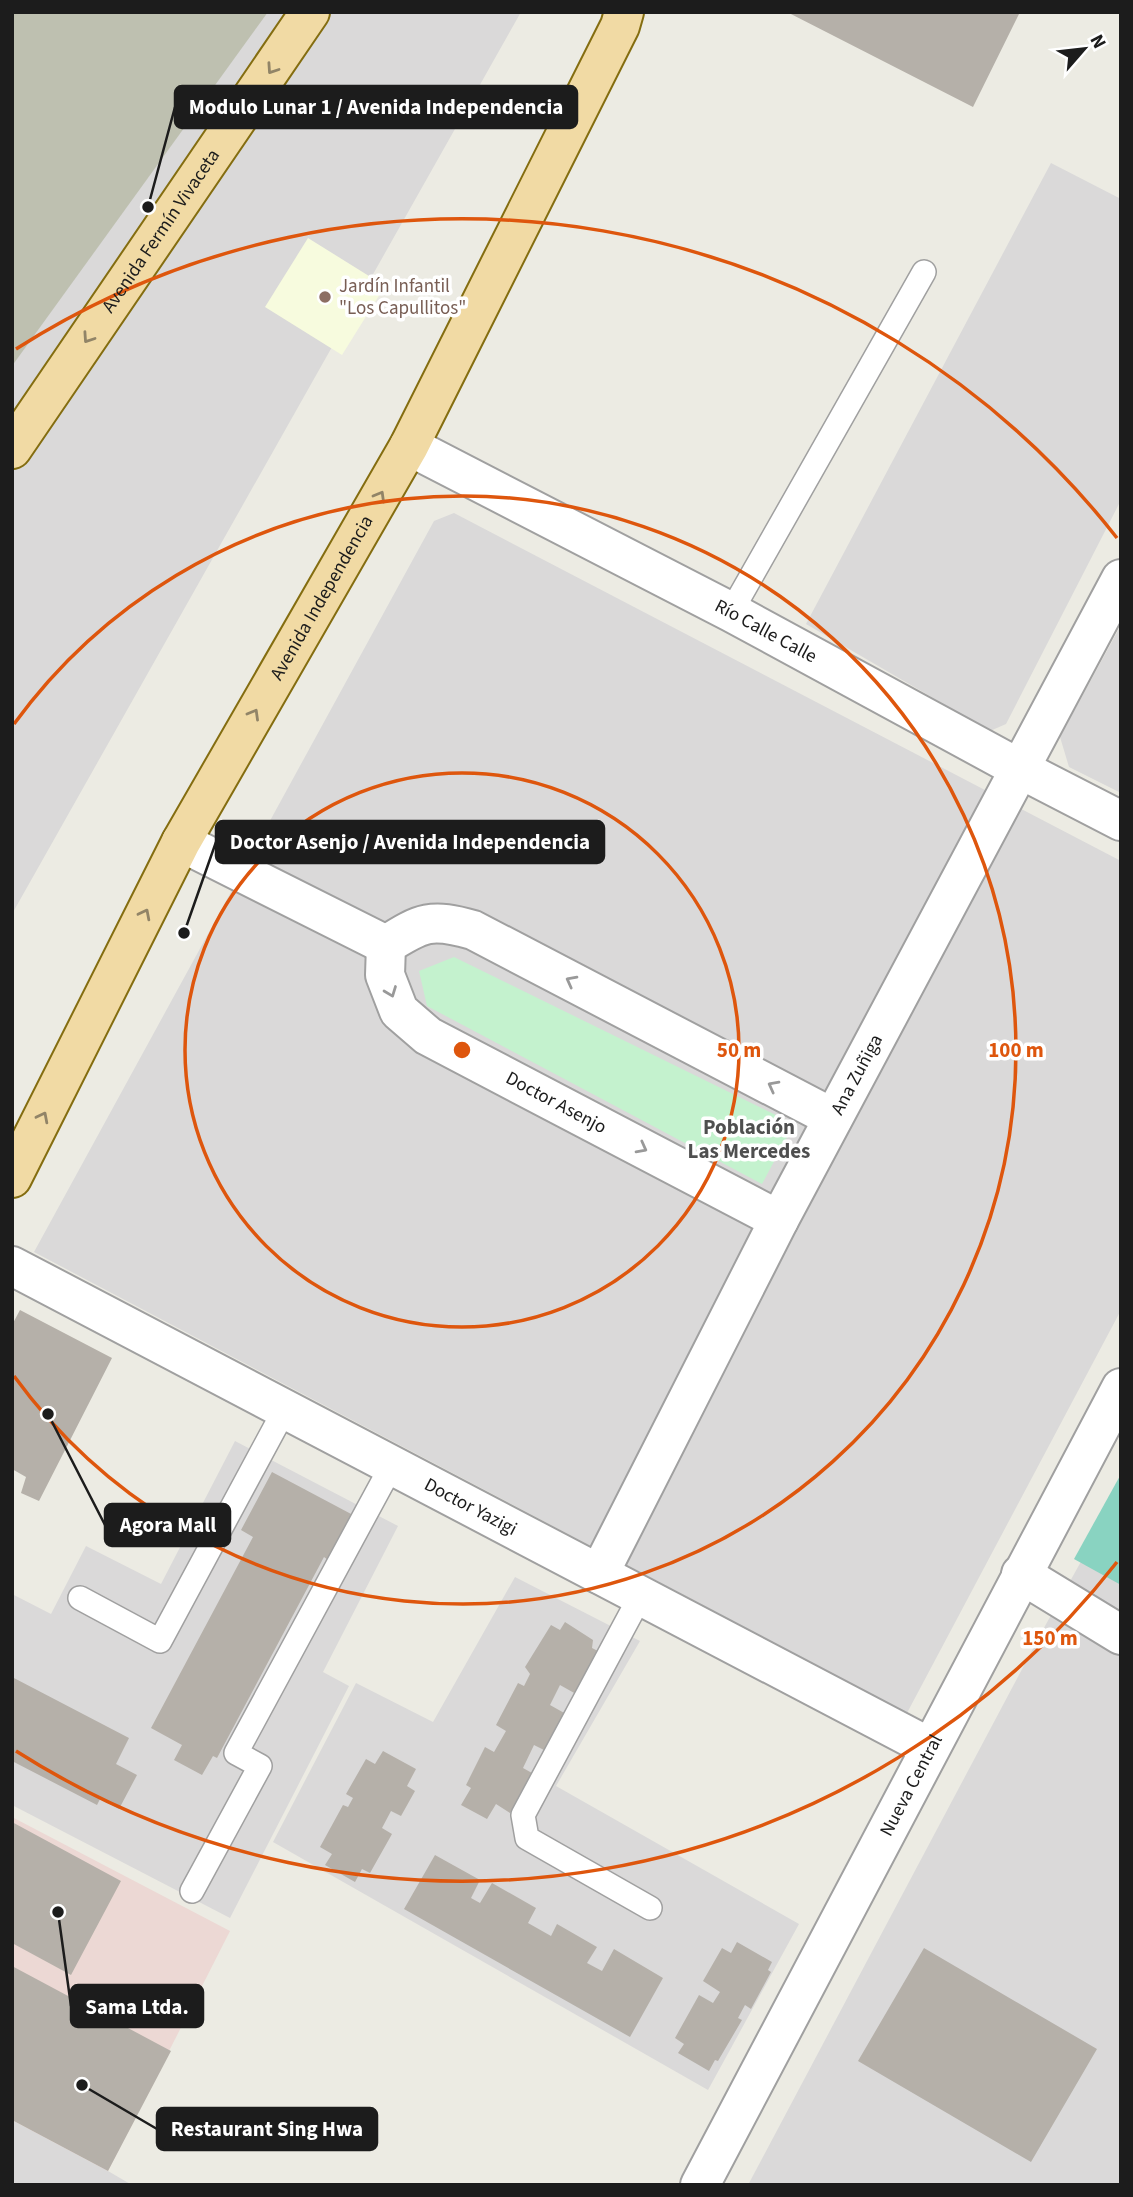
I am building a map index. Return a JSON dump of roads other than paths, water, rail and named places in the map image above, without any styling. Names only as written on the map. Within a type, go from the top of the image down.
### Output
[{"type":"main road","name":"Avenida Fermín Vivaceta","points":[[12,449],[310,12]]},
{"type":"main road","name":"Avenida Independencia","points":[[12,1178],[181,842],[409,446],[614,38],[624,12]]},
{"type":"street","name":"Río Calle Calle","points":[[409,446],[731,612],[1121,821]]},
{"type":"street","name":"Ana Zuñiga","points":[[599,1574],[779,1220],[1121,579]]},
{"type":"street","points":[[181,842],[386,946],[415,927],[446,922],[473,930],[833,1118]]},
{"type":"street","name":"Doctor Asenjo","points":[[386,946],[385,975],[399,1011],[428,1036],[779,1220]]},
{"type":"street","name":"Doctor Yazigi","points":[[12,1266],[929,1747]]},
{"type":"street","name":"Nueva Central","points":[[700,2185],[1121,1388]]},
{"type":"street","points":[[1021,1574],[1121,1634]]},
{"type":"lane","points":[[731,612],[924,272]]},
{"type":"lane","points":[[80,1598],[160,1641],[285,1409]]},
{"type":"lane","points":[[192,1891],[260,1766],[236,1753],[392,1465]]},
{"type":"lane","points":[[641,1595],[523,1815],[527,1838],[650,1908]]},
{"type":"place","name":"Modulo Lunar 1 / Avenida Independencia","points":[[148,207]]},
{"type":"place","name":"Jardín Infantil \"Los Capullitos\"","points":[[325,297]]},
{"type":"place","name":"Doctor Asenjo / Avenida Independencia","points":[[184,933]]},
{"type":"place","name":"Agora Mall","points":[[48,1414]]},
{"type":"place","name":"Sama Ltda.","points":[[58,1912]]},
{"type":"place","name":"Restaurant Sing Hwa","points":[[82,2085]]},
{"type":"district","name":"Población Las Mercedes","points":[[749,1139]]}]
